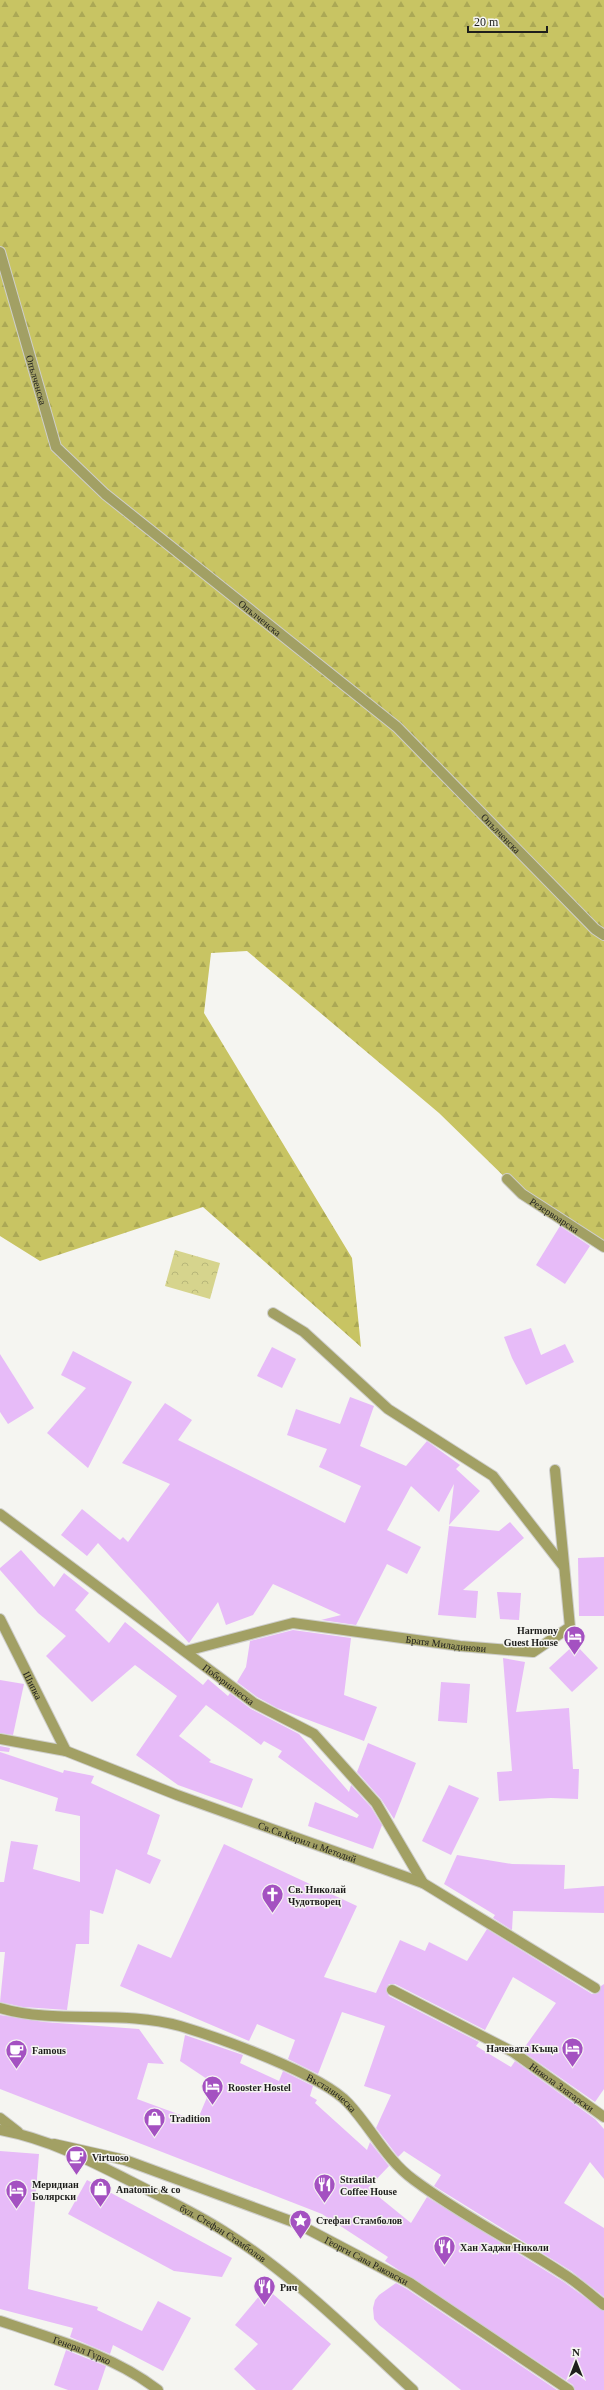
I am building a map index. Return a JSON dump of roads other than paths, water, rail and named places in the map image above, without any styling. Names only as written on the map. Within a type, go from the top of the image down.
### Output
[{"type":"street","name":"Опълченска","points":[[0,252],[56,447],[105,494],[397,727],[595,929],[604,934]]},
{"type":"street","name":"Резервоарска","points":[[507,1179],[522,1194],[604,1247]]},
{"type":"street","points":[[273,1313],[304,1332],[388,1409],[493,1476],[564,1567]]},
{"type":"street","name":"Братя Миладинови","points":[[186,1651],[293,1623],[460,1646],[533,1652],[570,1627],[554,1470]]},
{"type":"street","name":"Поборническа","points":[[0,1514],[254,1703],[314,1734],[376,1803],[423,1883]]},
{"type":"street","name":"Шипка","points":[[0,1620],[66,1751]]},
{"type":"street","name":"Св.Св.Кирил и Методий","points":[[0,1739],[66,1751],[176,1795],[423,1883],[595,1988]]},
{"type":"street","name":"Никола Златарски","points":[[392,1990],[512,2052],[604,2117]]},
{"type":"street","name":"Въстаническа","points":[[0,2008],[34,2016],[131,2017],[155,2020],[217,2039],[295,2070],[327,2087],[348,2102],[385,2150],[412,2179],[469,2217],[564,2274],[604,2305]]},
{"type":"street","points":[[0,2118],[22,2134]]},
{"type":"street","name":"бул. Стефан Стамболов","points":[[0,2130],[22,2134],[54,2144],[156,2194],[226,2232],[272,2265],[368,2347],[413,2390]]},
{"type":"street","name":"Георги Сава Раковски","points":[[54,2144],[125,2160],[296,2223],[410,2283],[569,2390]]},
{"type":"street","name":"Генерал Гурко","points":[[0,2321],[71,2344],[140,2376],[158,2390]]},
{"type":"place","name":"Harmony Guest House","points":[[574,1656]]},
{"type":"place","name":"Св. Николай Чудотворец","points":[[272,1914]]},
{"type":"place","name":"Начевата Къща","points":[[573,2068]]},
{"type":"place","name":"Famous","points":[[16,2070]]},
{"type":"place","name":"Rooster Hostel","points":[[212,2106]]},
{"type":"place","name":"Tradition","points":[[155,2138]]},
{"type":"place","name":"Virtuoso","points":[[77,2176]]},
{"type":"place","name":"Stratilat Coffee House","points":[[325,2204]]},
{"type":"place","name":"Anatomic & co","points":[[100,2208]]},
{"type":"place","name":"Меридиан Болярски","points":[[17,2210]]},
{"type":"place","name":"Стефан Стамболов","points":[[300,2240]]},
{"type":"place","name":"Хан Хаджи Николи","points":[[445,2266]]},
{"type":"place","name":"Рич","points":[[265,2306]]}]
